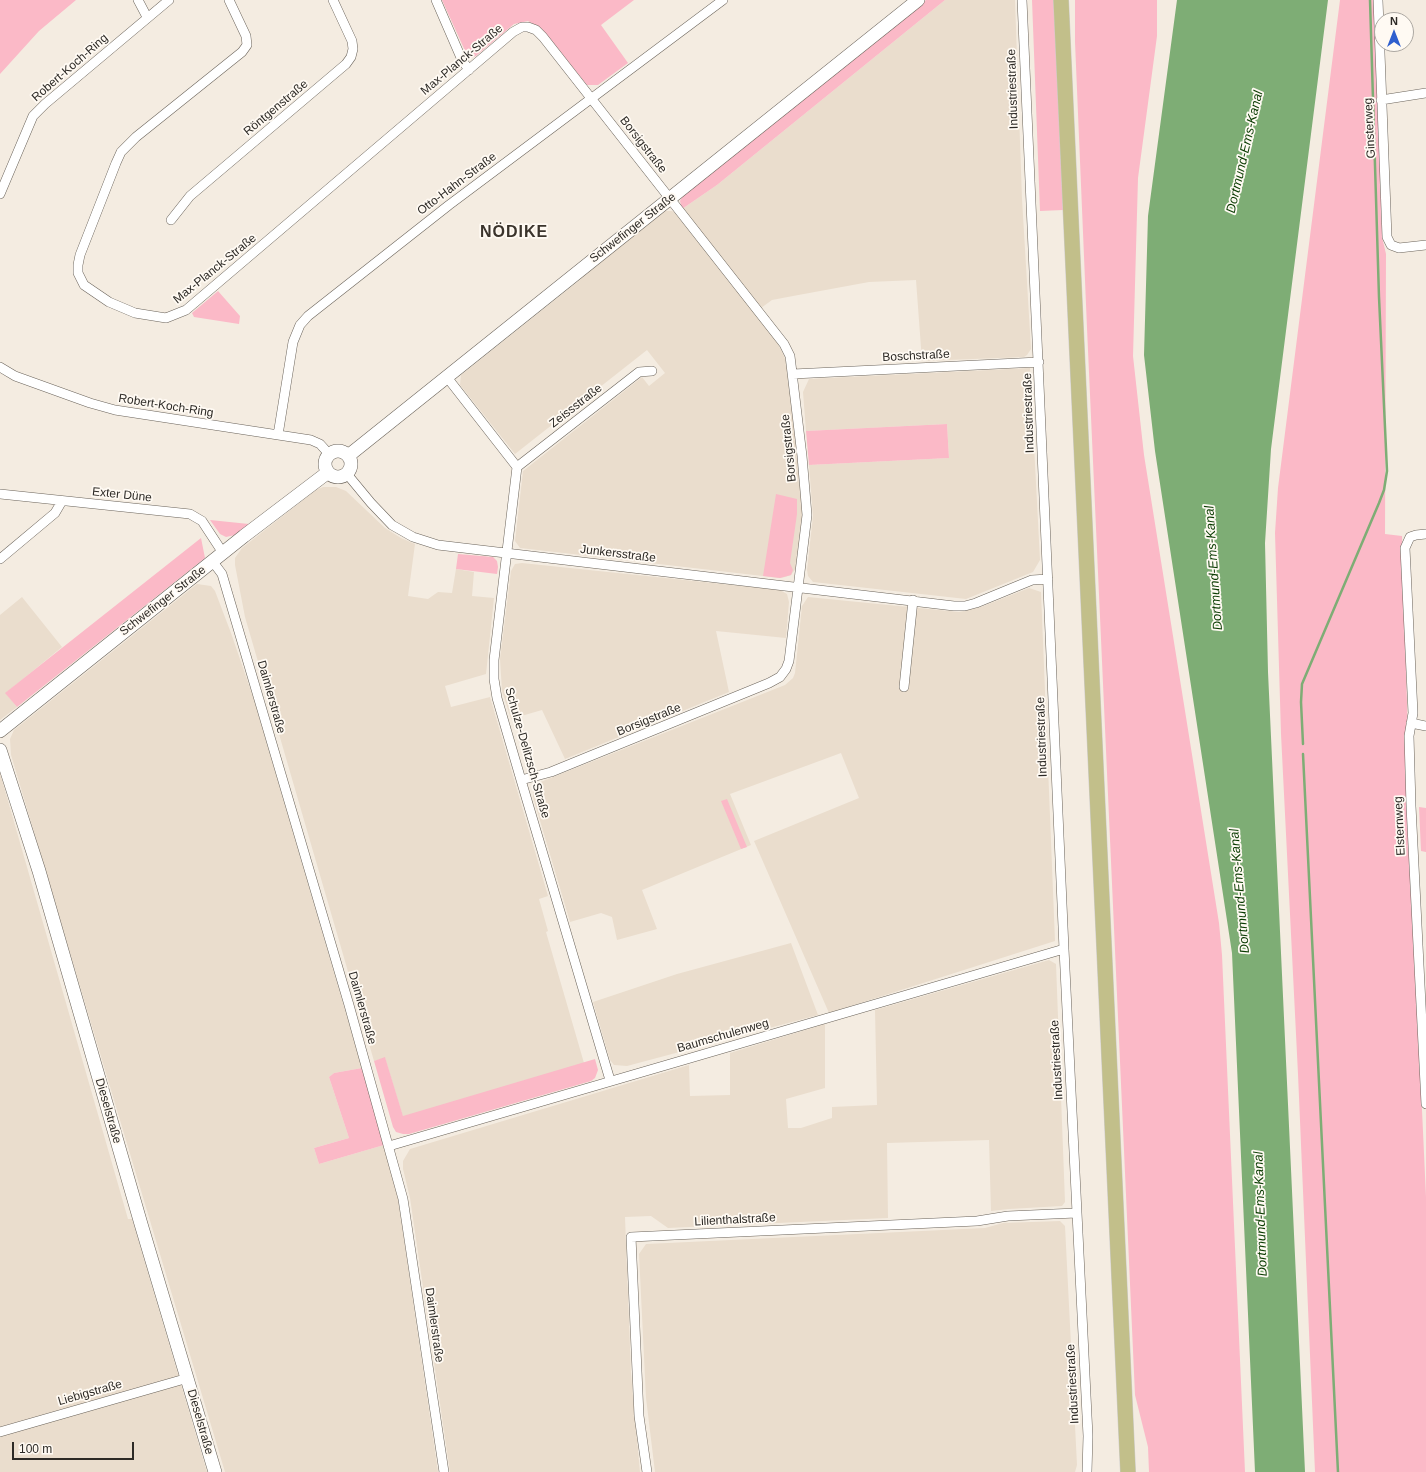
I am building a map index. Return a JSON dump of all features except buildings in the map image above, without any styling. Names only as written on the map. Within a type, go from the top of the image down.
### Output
[{"type":"main road","points":[[1062,0],[1128,1472]]},
{"type":"street","points":[[138,0],[148,17]]},
{"type":"street","name":"Robert-Koch-Ring","points":[[0,194],[33,116],[44,104],[169,0]]},
{"type":"street","name":"Max-Planck-Straße","points":[[229,0],[246,36],[247,46],[242,52],[136,137],[125,148],[116,163],[80,255],[78,273],[84,285],[109,302],[127,311],[166,318],[175,316],[186,310],[513,32],[522,27],[528,27]]},
{"type":"street","name":"Röntgenstraße","points":[[171,220],[190,196],[346,64],[351,57],[353,49],[352,41],[333,0]]},
{"type":"street","points":[[436,0],[462,60],[469,70]]},
{"type":"street","name":"Otto-Hahn-Straße","points":[[278,435],[293,342],[300,325],[308,316],[421,226],[590,98],[723,0]]},
{"type":"street","name":"Schwefinger Straße","points":[[348,456],[446,376],[918,0]]},
{"type":"street","name":"Industriestraße","points":[[1022,0],[1076,1213],[1088,1436],[1087,1472]]},
{"type":"street","name":"Ginsterweg","points":[[1378,0],[1387,237],[1391,245],[1399,248],[1426,245]]},
{"type":"street","name":"Borsigstraße","points":[[521,780],[551,772],[770,683],[780,677],[790,660],[807,515],[793,374],[790,356],[784,344],[543,37],[536,30],[528,27]]},
{"type":"street","points":[[1381,100],[1426,93]]},
{"type":"street","name":"Boschstraße","points":[[793,374],[1039,362]]},
{"type":"street","name":"Robert-Koch-Ring","points":[[0,367],[15,376],[90,403],[115,410],[311,440],[320,444],[329,454]]},
{"type":"street","name":"Zeissstraße","points":[[517,467],[639,372],[652,371]]},
{"type":"street","points":[[446,376],[517,467]]},
{"type":"street","points":[[341,451],[348,456],[351,465],[347,474],[339,478],[330,476],[327,473],[325,461],[329,454],[341,451]]},
{"type":"street","name":"Schulze-Delitzsch-Straße","points":[[517,467],[494,660],[494,679],[497,698],[610,1080]]},
{"type":"street","name":"Schwefinger Straße","points":[[0,731],[223,553],[327,473]]},
{"type":"street","name":"Junkersstraße","points":[[347,474],[371,504],[392,525],[413,537],[438,545],[799,588],[965,606],[1032,580],[1048,579]]},
{"type":"street","name":"Exter Düne","points":[[0,494],[190,514],[202,521],[223,553]]},
{"type":"street","points":[[0,559],[55,513],[62,501]]},
{"type":"street","name":"Elsternweg","points":[[1426,534],[1410,537],[1405,548],[1413,713],[1409,736],[1411,799],[1426,1104]]},
{"type":"street","name":"Daimlerstraße","points":[[213,562],[222,574],[389,1146],[403,1199],[444,1472]]},
{"type":"street","points":[[904,687],[913,600]]},
{"type":"street","points":[[1411,723],[1426,726]]},
{"type":"street","name":"Dieselstraße","points":[[0,750],[39,871],[141,1224],[215,1472]]},
{"type":"street","name":"Baumschulenweg","points":[[389,1146],[610,1080],[825,1020],[1064,949]]},
{"type":"street","name":"Lilienthalstraße","points":[[647,1472],[639,1416],[631,1237],[977,1221],[1008,1216],[1076,1213]]},
{"type":"street","name":"Liebigstraße","points":[[0,1432],[188,1378]]},
{"type":"shaded area","points":[[0,0],[76,0],[39,31],[0,74]]},
{"type":"shaded area","points":[[442,0],[634,0],[601,25],[628,63],[598,85],[587,85],[542,29],[528,21],[514,24],[476,56],[471,58],[466,53]]},
{"type":"shaded area","points":[[926,0],[945,0],[717,185],[682,209],[680,201],[685,191]]},
{"type":"shaded area","points":[[945,0],[1015,0],[1022,199],[1031,349],[1024,357],[922,361],[916,280],[869,282],[772,300],[761,308],[682,209],[717,185]]},
{"type":"shaded area","points":[[1032,0],[1054,0],[1063,210],[1040,211]]},
{"type":"shaded area","points":[[1075,0],[1157,0],[1157,36],[1138,178],[1133,356],[1144,455],[1219,923],[1222,955],[1245,1472],[1149,1472],[1148,1447],[1135,1395],[1087,328],[1075,42]]},
{"type":"shaded area","points":[[1340,0],[1375,0],[1374,52],[1377,52],[1382,237],[1386,254],[1385,534],[1402,536],[1414,936],[1426,1197],[1426,1472],[1315,1472],[1298,1074],[1281,734],[1275,533],[1278,488]]},
{"type":"shaded area","points":[[663,211],[672,211],[675,213],[776,340],[784,356],[790,375],[803,513],[797,567],[791,575],[780,578],[520,548],[515,541],[523,471],[642,377],[649,386],[665,373],[647,350],[515,454],[460,385],[461,375],[581,279],[579,276]]},
{"type":"shaded area","points":[[218,291],[240,316],[239,324],[194,317],[192,313]]},
{"type":"shaded area","points":[[1030,368],[1040,560],[1033,572],[966,599],[813,582],[808,576],[807,570],[813,516],[809,465],[949,458],[947,424],[806,431],[803,392],[809,379]]},
{"type":"shaded area","points":[[947,424],[949,458],[809,465],[806,431]]},
{"type":"shaded area","points":[[323,487],[336,487],[346,491],[385,528],[401,538],[415,544],[408,596],[428,599],[438,592],[452,593],[456,569],[474,572],[472,596],[494,598],[486,674],[445,686],[451,707],[490,697],[548,896],[539,899],[548,931],[546,932],[584,1063],[403,1117],[385,1058],[374,1061],[245,617],[235,565],[235,558],[242,548],[316,490]]},
{"type":"shaded area","points":[[776,494],[797,499],[797,514],[790,563],[793,570],[791,575],[780,578],[763,576]]},
{"type":"shaded area","points":[[210,520],[249,524],[235,535],[226,537],[220,534]]},
{"type":"shaded area","points":[[201,538],[205,558],[17,707],[5,693]]},
{"type":"shaded area","points":[[458,554],[493,557],[497,561],[497,574],[456,569]]},
{"type":"shaded area","points":[[522,563],[780,590],[787,594],[789,602],[786,638],[716,631],[729,692],[565,759],[542,710],[511,719],[502,691],[500,659],[511,571],[515,564]]},
{"type":"shaded area","points":[[197,584],[211,586],[215,591],[253,697],[362,1068],[334,1073],[329,1077],[349,1138],[314,1148],[319,1164],[384,1145],[398,1198],[438,1472],[225,1472],[11,755],[10,739],[14,730]]},
{"type":"shaded area","points":[[1029,588],[1041,592],[1055,941],[829,1013],[754,841],[859,798],[841,753],[730,794],[751,845],[642,890],[657,929],[617,940],[612,917],[601,913],[570,922],[533,797],[533,792],[538,783],[785,685],[793,678],[795,673],[802,606],[808,597],[959,612],[981,607]]},
{"type":"shaded area","points":[[22,597],[62,647],[6,693],[17,707],[0,720],[0,615]]},
{"type":"shaded area","points":[[0,773],[128,1219],[132,1219],[207,1472],[0,1472]]},
{"type":"shaded area","points":[[727,799],[747,847],[741,849],[721,801]]},
{"type":"shaded area","points":[[1419,807],[1426,808],[1426,852],[1421,851]]},
{"type":"shaded area","points":[[791,943],[818,1015],[627,1066],[614,1065],[610,1060],[593,1002],[677,974]]},
{"type":"shaded area","points":[[1049,960],[1056,964],[1065,1202],[1062,1206],[991,1211],[989,1140],[887,1143],[888,1218],[668,1228],[651,1216],[625,1217],[631,1374],[640,1472],[450,1472],[410,1198],[403,1169],[403,1161],[410,1149],[689,1065],[690,1096],[730,1095],[730,1053],[825,1024],[825,1088],[786,1099],[788,1128],[801,1128],[832,1118],[832,1107],[877,1105],[875,1010]]},
{"type":"shaded area","points":[[385,1057],[403,1116],[595,1059],[598,1070],[595,1078],[591,1081],[409,1134],[403,1134],[396,1132],[393,1127],[374,1061]]},
{"type":"shaded area","points":[[362,1068],[384,1145],[319,1164],[314,1148],[349,1138],[329,1077],[334,1073]]},
{"type":"shaded area","points":[[1060,1221],[1065,1226],[1077,1465],[1075,1472],[655,1472],[646,1398],[639,1254],[646,1244],[985,1228],[1003,1223]]},
{"type":"water","name":"Dortmund-Ems-Kanal","points":[[1177,0],[1328,0],[1271,449],[1265,543],[1268,672],[1305,1472],[1255,1472],[1232,953],[1155,451],[1144,355],[1148,216]]},
{"type":"waterway","points":[[1303,744],[1301,702],[1302,684],[1379,503],[1384,490],[1387,471],[1379,297],[1370,0]]},
{"type":"waterway","points":[[1303,754],[1338,1472]]},
{"type":"district","name":"NÖDIKE","points":[[514,233]]}]
